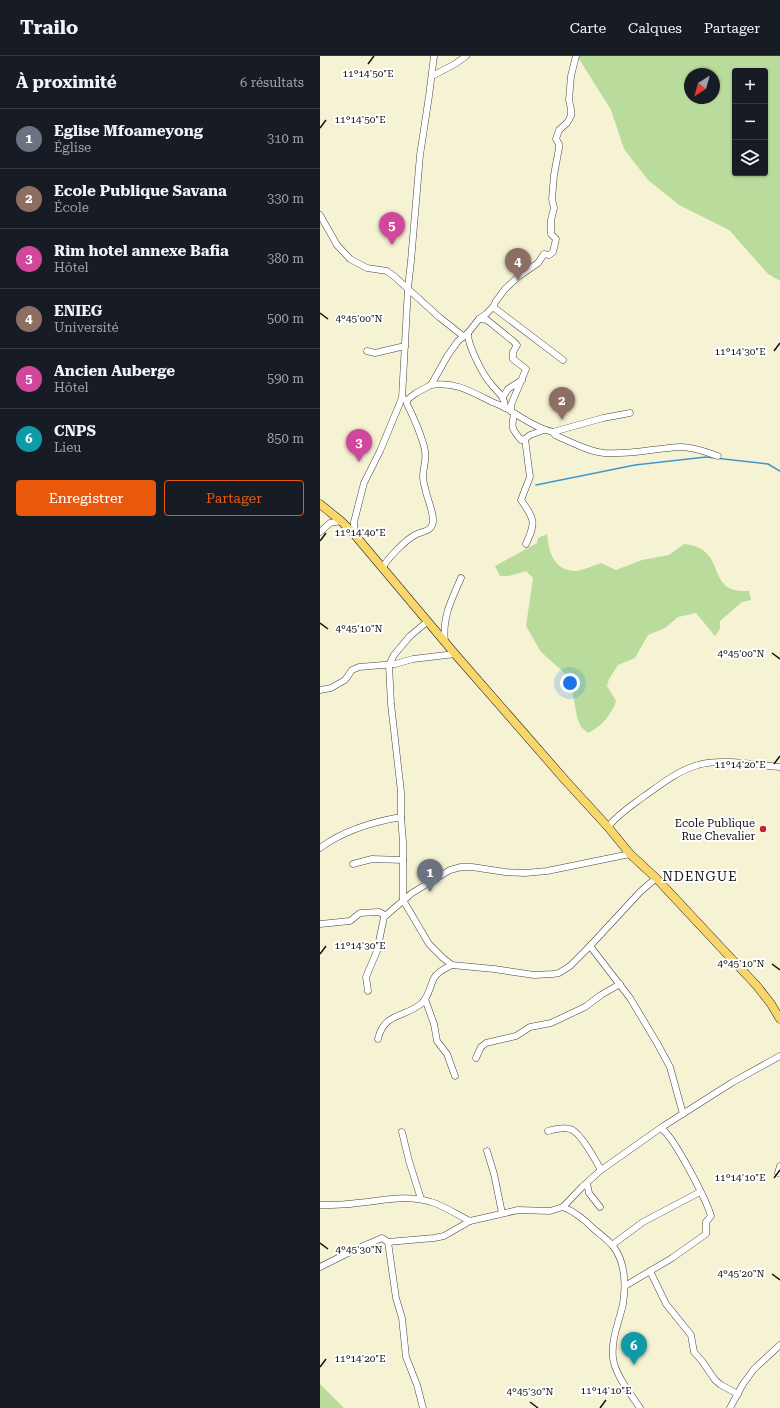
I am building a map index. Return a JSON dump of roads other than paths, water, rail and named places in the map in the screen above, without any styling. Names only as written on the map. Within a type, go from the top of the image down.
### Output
[{"type":"main road","points":[[320,504],[354,534],[445,643],[608,827],[630,854],[656,878],[757,986],[780,1019]]},
{"type":"street","points":[[354,534],[354,522],[364,483],[404,399],[404,346],[408,288],[412,261],[420,155],[434,56]]},
{"type":"street","points":[[432,76],[455,64],[466,56]]},
{"type":"street","points":[[431,385],[452,348],[479,319],[493,307],[505,289],[519,276],[538,263],[544,254],[552,254],[555,248],[556,239],[551,234],[551,220],[554,208],[552,199],[554,175],[559,148],[559,144],[556,139],[559,130],[567,123],[571,116],[569,100],[570,76],[576,56]]},
{"type":"street","points":[[320,215],[337,245],[350,259],[367,268],[387,271],[408,288],[442,320],[465,334],[484,374],[491,385],[503,397],[510,411]]},
{"type":"street","points":[[493,307],[562,360]]},
{"type":"street","points":[[479,319],[487,320],[513,340],[517,345],[513,352],[514,359],[526,370],[511,405],[511,426],[513,431],[521,440],[544,430]]},
{"type":"street","points":[[367,351],[375,353],[404,346]]},
{"type":"street","points":[[503,397],[508,389],[523,379]]},
{"type":"street","points":[[404,399],[431,385],[451,385],[462,387],[544,430],[553,432],[603,418],[630,413]]},
{"type":"street","points":[[383,568],[384,564],[392,554],[410,538],[420,532],[428,530],[432,526],[433,522],[424,481],[426,455],[418,427],[404,399]]},
{"type":"street","points":[[553,432],[555,435],[584,448],[605,453],[631,453],[682,447],[699,450],[718,456]]},
{"type":"street","points":[[525,439],[530,478],[521,500],[532,516],[533,528],[526,544]]},
{"type":"street","points":[[320,531],[330,523],[341,521]]},
{"type":"street","points":[[445,643],[445,616],[461,578]]},
{"type":"street","points":[[428,621],[410,636],[394,655],[389,665],[390,704],[401,792],[403,900],[429,944],[452,965],[534,975],[559,973],[570,966],[640,892],[656,878]]},
{"type":"street","points":[[320,690],[331,688],[345,680],[354,668],[389,665],[414,659],[455,654]]},
{"type":"street","points":[[608,827],[660,785],[681,772],[699,764],[717,762],[780,767]]},
{"type":"street","points":[[320,848],[360,826],[401,817]]},
{"type":"street","points":[[368,991],[366,977],[377,951],[384,917],[403,900],[450,870],[461,867],[472,867],[505,872],[525,872],[569,867],[630,854]]},
{"type":"street","points":[[353,864],[372,859],[403,860]]},
{"type":"street","points":[[320,924],[350,921],[360,913],[380,912],[384,917]]},
{"type":"street","points":[[590,946],[620,984],[666,1058],[670,1067],[683,1114]]},
{"type":"street","points":[[378,1039],[385,1024],[395,1016],[414,1009],[424,1000],[431,987],[434,977],[452,965]]},
{"type":"street","points":[[476,1058],[481,1048],[486,1043],[516,1036],[530,1027],[551,1023],[585,1007],[601,995],[620,984]]},
{"type":"street","points":[[424,1000],[434,1024],[437,1041],[447,1054],[455,1076]]},
{"type":"street","points":[[320,1267],[382,1238],[388,1242],[444,1236],[470,1221],[502,1213],[529,1210],[550,1211],[563,1207],[601,1170],[661,1128],[733,1082],[780,1056]]},
{"type":"street","points":[[548,1131],[564,1128],[571,1129],[585,1144],[601,1170]]},
{"type":"street","points":[[625,1286],[672,1258],[706,1234],[706,1222],[711,1216],[677,1149],[661,1128]]},
{"type":"street","points":[[402,1132],[421,1199]]},
{"type":"street","points":[[487,1151],[494,1174],[502,1213]]},
{"type":"street","points":[[778,1173],[780,1166]]},
{"type":"street","points":[[587,1182],[589,1193],[600,1207]]},
{"type":"street","points":[[612,1245],[643,1222],[700,1192]]},
{"type":"street","points":[[320,1205],[357,1204],[394,1198],[421,1199],[443,1206],[470,1221]]},
{"type":"street","points":[[563,1207],[578,1215],[612,1245],[621,1261],[625,1278],[625,1286],[622,1306],[613,1341],[613,1360],[616,1370],[640,1408]]},
{"type":"street","points":[[388,1242],[396,1298],[402,1318],[406,1357],[417,1385],[423,1408]]},
{"type":"street","points":[[650,1271],[666,1304],[690,1334],[694,1352],[715,1380],[738,1394]]},
{"type":"street","points":[[730,1408],[754,1368],[780,1345]]},
{"type":"waterway","points":[[536,485],[635,465],[706,457],[768,464],[780,471]]},
{"type":"place","name":"Ancien Auberge","points":[[392,245]]},
{"type":"place","name":"ENIEG","points":[[518,281]]},
{"type":"place","name":"Ecole Publique Savana","points":[[562,420]]},
{"type":"place","name":"Rim hotel annexe Bafia","points":[[359,462]]},
{"type":"place","name":"Ecole Publique Rue Chevalier","points":[[763,829]]},
{"type":"place","name":"Eglise Mfoameyong","points":[[430,892]]},
{"type":"place","name":"CNPS","points":[[634,1365]]},
{"type":"district","name":"NDENGUE","points":[[700,876]]}]
